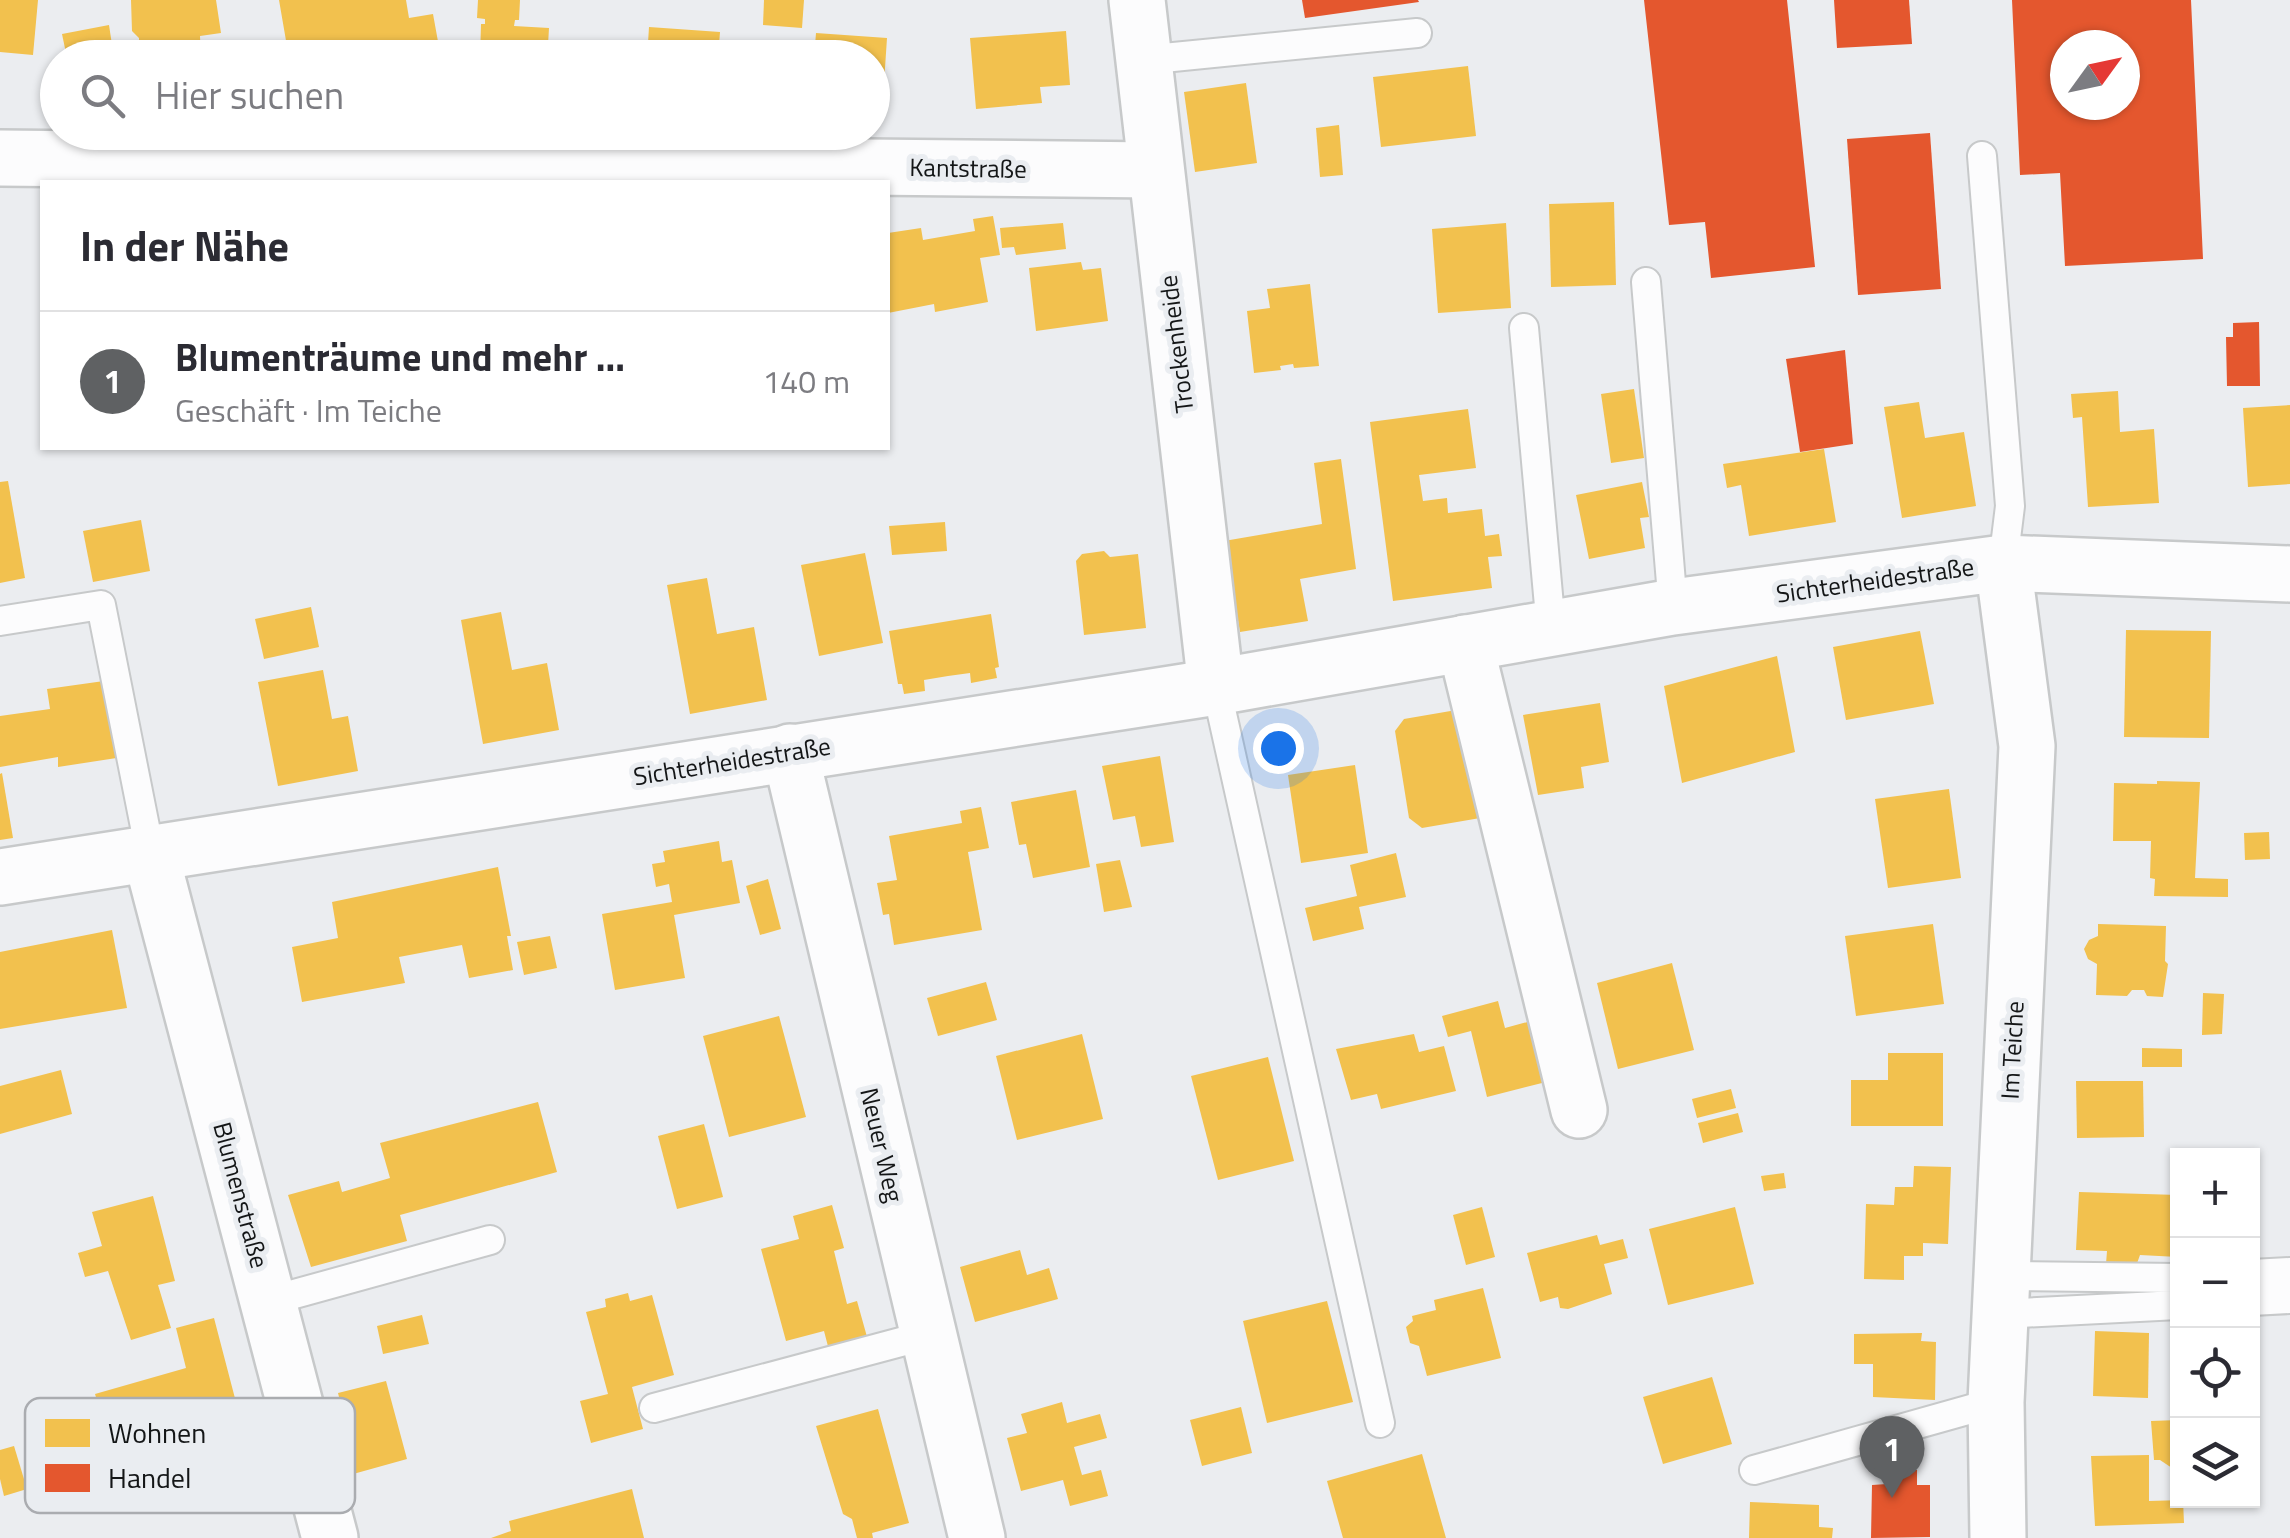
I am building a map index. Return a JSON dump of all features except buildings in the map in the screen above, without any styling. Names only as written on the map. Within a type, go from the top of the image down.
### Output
[{"type":"street","name":"Trockenheide","points":[[1137,0],[1216,687]]},
{"type":"street","name":"Kantstraße","points":[[0,158],[1155,170]]},
{"type":"street","name":"Sichterheidestraße","points":[[0,876],[1216,687],[1673,607],[2003,563],[2290,574]]},
{"type":"street","name":"Im Teiche","points":[[1995,1537],[1996,1402],[2027,746],[2003,563]]},
{"type":"street","points":[[1464,643],[1579,1110]]},
{"type":"street","name":"Neuer Weg","points":[[790,752],[977,1538]]},
{"type":"street","name":"Blumenstraße","points":[[150,852],[294,1398]]},
{"type":"street","name":"Blumenstraße","points":[[324,1513],[330,1538]]},
{"type":"lane","points":[[1144,60],[1416,33]]},
{"type":"lane","points":[[1982,156],[2010,506],[2003,563]]},
{"type":"lane","points":[[1646,282],[1673,607]]},
{"type":"lane","points":[[1524,328],[1551,628]]},
{"type":"lane","points":[[0,621],[101,605],[150,852]]},
{"type":"lane","points":[[1216,687],[1380,1423]]},
{"type":"lane","points":[[269,1302],[490,1240]]},
{"type":"lane","points":[[2260,1274],[2290,1272]]},
{"type":"lane","points":[[2001,1295],[2170,1279]]},
{"type":"lane","points":[[2001,1295],[2170,1305]]},
{"type":"lane","points":[[2260,1301],[2290,1299]]},
{"type":"lane","points":[[654,1408],[927,1334]]},
{"type":"lane","points":[[1754,1470],[1996,1402]]},
{"type":"place","name":"Blumenträume und mehr ...","points":[[1892,1498]]}]
